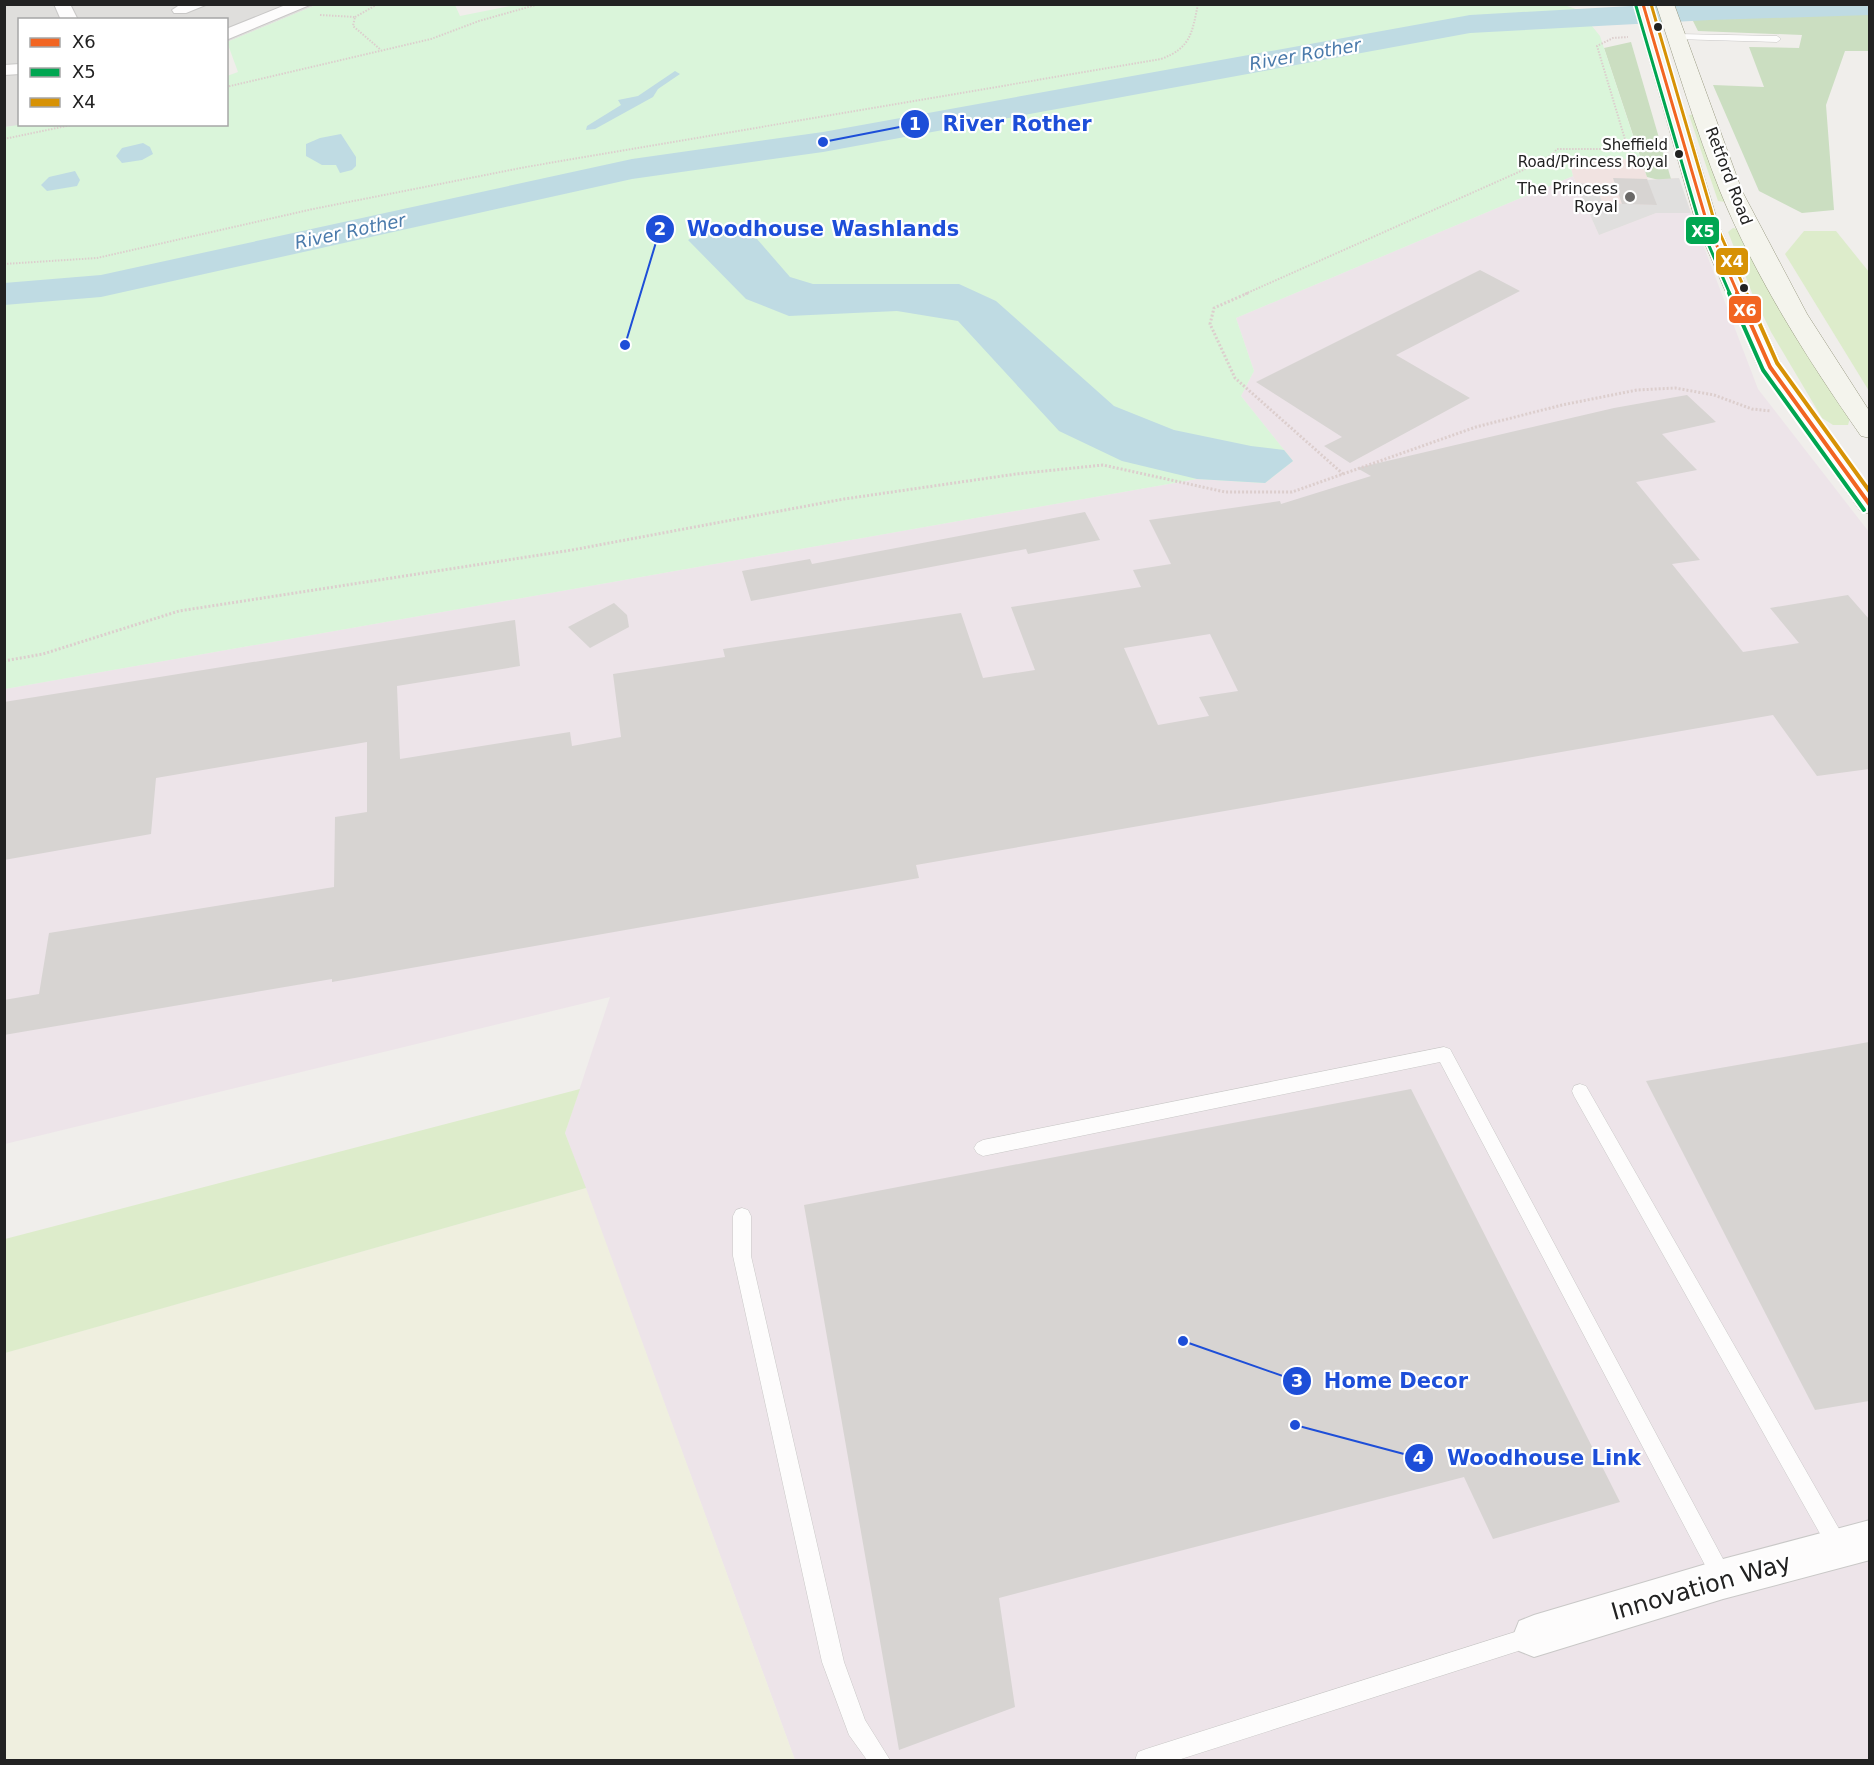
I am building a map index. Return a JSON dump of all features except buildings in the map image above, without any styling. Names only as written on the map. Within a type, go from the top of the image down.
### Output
[{"type":"main road","name":"Retford Road","points":[[1643,4],[1707,223],[1770,367],[1869,506]]},
{"type":"main road","name":"Retford Road","points":[[1672,22],[1731,191],[1778,285],[1834,381],[1869,431]]},
{"type":"street","points":[[62,4],[69,18]]},
{"type":"street","points":[[180,10],[200,4]]},
{"type":"street","points":[[257,4],[283,13]]},
{"type":"street","points":[[228,34],[283,13],[310,10]]},
{"type":"street","name":"Innovation Way","points":[[1534,1636],[1723,1579],[1861,1546]]},
{"type":"lane","points":[[1672,22],[1777,39]]},
{"type":"lane","points":[[983,1148],[1444,1054],[1723,1579]]},
{"type":"lane","points":[[1580,1091],[1861,1546]]},
{"type":"lane","points":[[742,1216],[742,1256],[833,1662],[857,1727],[879,1761]]},
{"type":"lane","points":[[1146,1761],[1534,1636]]},
{"type":"path","points":[[310,10],[355,17],[378,4]]},
{"type":"path","points":[[228,87],[431,39],[479,21],[539,4]]},
{"type":"path","points":[[4,264],[97,258],[313,209],[526,167],[1161,59],[1176,54],[1188,45],[1198,4]]},
{"type":"path","points":[[355,17],[353,26],[382,51]]},
{"type":"path","points":[[1344,474],[1235,378],[1210,324],[1214,308],[1530,167],[1552,155],[1557,149],[1621,149],[1627,146],[1597,46],[1613,38],[1651,32]]},
{"type":"path","points":[[4,139],[66,126]]},
{"type":"path","points":[[4,661],[44,654],[179,611],[572,550],[844,499],[1016,474],[1103,465],[1225,492],[1292,492],[1476,427],[1562,405],[1637,390],[1675,388],[1714,395],[1752,408],[1804,417]]},
{"type":"shaded area","points":[[4,5],[316,5],[228,42],[228,18],[18,18],[18,126],[5,127]]},
{"type":"shaded area","points":[[1568,156],[1641,160],[1648,180],[1679,178],[1691,213],[1656,213],[1599,235],[1573,176]]},
{"type":"shaded area","points":[[1573,176],[1599,235],[1656,213],[1691,213],[1758,389],[1869,532],[1869,1760],[795,1760],[565,1133],[610,997],[5,1144],[5,689],[1197,479],[1265,483],[1284,450],[1241,396],[1254,371],[1236,318]]},
{"type":"shaded area","points":[[1679,178],[1691,213],[1656,213],[1599,235],[1576,183],[1594,184],[1603,203],[1656,205],[1647,180]]},
{"type":"green space","points":[[520,4],[1561,4],[1579,10],[1600,36],[1641,160],[1568,156],[1573,176],[1236,318],[1254,371],[1241,396],[1293,461],[1265,483],[1197,479],[5,689],[5,127],[18,125],[228,126],[228,76],[238,72],[228,42],[316,5],[455,5],[460,16]]},
{"type":"green space","points":[[1685,5],[1869,5],[1869,14],[1691,17]]},
{"type":"green space","points":[[1869,14],[1869,51],[1845,51],[1826,105],[1834,210],[1802,213],[1759,191],[1713,85],[1764,87],[1749,47],[1799,48],[1802,35],[1698,31],[1691,17]]},
{"type":"green space","points":[[1631,42],[1671,179],[1663,181],[1647,177],[1604,48]]},
{"type":"green space","points":[[1695,114],[1725,202],[1718,201],[1689,115]]},
{"type":"green space","points":[[1733,228],[1738,229],[1850,418],[1848,425],[1833,425],[1822,418],[1771,332],[1752,293],[1728,232]]},
{"type":"green space","points":[[1804,231],[1836,231],[1869,272],[1869,391],[1785,254]]},
{"type":"green space","points":[[580,1089],[565,1133],[586,1188],[5,1353],[5,1239]]},
{"type":"green space","points":[[586,1188],[795,1760],[5,1760],[4,1353]]},
{"type":"water","points":[[675,71],[680,74],[658,89],[653,97],[595,129],[586,130],[587,126],[621,105],[618,100],[638,96]]},
{"type":"water","points":[[341,134],[356,157],[356,166],[352,170],[340,173],[336,165],[322,165],[306,156],[306,144],[320,138]]},
{"type":"water","points":[[143,143],[150,147],[153,154],[142,160],[122,163],[116,156],[122,148]]},
{"type":"water","points":[[75,171],[80,180],[77,186],[47,191],[41,185],[49,177]]},
{"type":"water","points":[[705,230],[733,231],[757,239],[790,277],[813,284],[959,284],[996,301],[1114,406],[1174,430],[1251,446],[1284,450],[1293,461],[1265,483],[1197,479],[1122,461],[1059,431],[958,321],[897,311],[789,316],[746,299],[688,240]]},
{"type":"waterway","name":"River Rother","points":[[4,294],[101,286],[632,169],[823,142],[1470,24],[1710,11],[1870,6]]},
{"type":"transit line","name":"X6","points":[[1643,4],[1707,223],[1770,367],[1870,505]]},
{"type":"transit line","name":"X4","points":[[1651,4],[1714,220],[1777,363],[1870,492]]},
{"type":"transit line","name":"X5","points":[[1636,6],[1700,225],[1763,370],[1864,510]]},
{"type":"place","name":"River Rother","points":[[823,142]]},
{"type":"place","name":"Sheffield Road/Princess Royal","points":[[1679,154]]},
{"type":"place","name":"The Princess Royal","points":[[1630,197]]},
{"type":"place","name":"Woodhouse Washlands","points":[[625,345]]},
{"type":"place","name":"Home Decor","points":[[1183,1341]]},
{"type":"place","name":"Woodhouse Link","points":[[1295,1425]]}]
